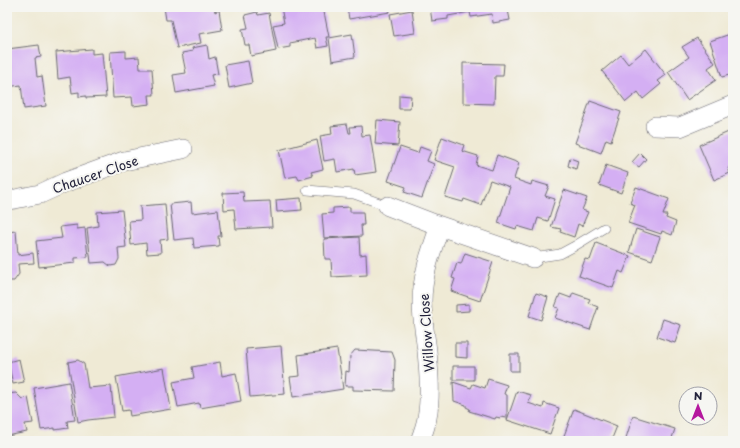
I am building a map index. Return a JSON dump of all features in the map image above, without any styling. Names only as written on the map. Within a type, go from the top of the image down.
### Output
[{"type":"street","points":[[655,126],[680,127],[733,105]]},
{"type":"street","name":"Chaucer Close","points":[[7,200],[40,194],[66,182],[124,160],[182,149]]},
{"type":"street","points":[[388,206],[440,226],[533,258]]},
{"type":"street","name":"Willow Close","points":[[420,441],[427,418],[429,396],[427,349],[422,309],[424,279],[440,226]]},
{"type":"lane","points":[[307,190],[354,194],[388,206]]},
{"type":"lane","points":[[533,258],[560,254],[604,228]]},
{"type":"building","points":[[164,7],[214,7],[215,12],[219,10],[222,30],[199,34],[201,43],[177,48],[171,20],[166,20]]},
{"type":"building","points":[[281,7],[323,7],[329,37],[326,37],[328,46],[317,48],[315,38],[290,43],[290,47],[278,49],[273,25],[284,23]]},
{"type":"building","points":[[347,7],[389,7],[390,12],[349,19]]},
{"type":"building","points":[[430,7],[511,7],[512,9],[508,10],[510,20],[493,23],[492,14],[471,17],[470,12],[448,16],[448,19],[432,21]]},
{"type":"building","points":[[412,10],[415,33],[394,36],[390,14]]},
{"type":"building","points":[[257,12],[258,15],[269,13],[276,51],[251,56],[249,45],[245,45],[242,29],[248,28],[245,15]]},
{"type":"building","points":[[733,33],[733,74],[722,77],[710,41]]},
{"type":"building","points":[[352,34],[355,57],[332,61],[329,38]]},
{"type":"building","points":[[697,38],[715,63],[708,68],[716,80],[687,100],[668,72],[689,57],[682,47]]},
{"type":"building","points":[[39,45],[41,57],[35,58],[37,77],[42,76],[46,106],[24,109],[21,85],[7,87],[7,49]]},
{"type":"building","points":[[207,45],[209,59],[215,57],[218,74],[211,75],[214,86],[176,93],[173,75],[186,73],[182,53],[193,51],[192,48]]},
{"type":"building","points":[[92,49],[92,54],[102,53],[106,97],[79,97],[79,92],[72,93],[70,77],[58,79],[56,52]]},
{"type":"building","points":[[646,49],[666,75],[658,81],[661,84],[643,99],[638,92],[626,102],[602,71],[621,55],[628,64]]},
{"type":"building","points":[[126,51],[126,58],[139,57],[140,69],[152,69],[154,95],[149,95],[150,104],[133,106],[132,97],[113,98],[110,52]]},
{"type":"building","points":[[248,61],[252,83],[229,88],[225,65]]},
{"type":"building","points":[[463,63],[504,64],[503,76],[495,76],[494,104],[463,103]]},
{"type":"building","points":[[399,95],[411,96],[410,109],[399,109]]},
{"type":"building","points":[[590,101],[621,112],[611,141],[606,139],[601,153],[575,143]]},
{"type":"building","points":[[377,120],[400,122],[398,146],[375,144]]},
{"type":"building","points":[[347,124],[349,133],[351,133],[350,127],[361,126],[362,136],[370,135],[376,172],[355,175],[354,169],[337,172],[335,159],[324,161],[320,136],[332,134],[331,126]]},
{"type":"building","points":[[733,130],[733,165],[728,168],[730,173],[714,180],[699,145]]},
{"type":"building","points":[[442,137],[464,145],[462,151],[478,156],[476,165],[492,170],[497,155],[519,163],[514,179],[531,185],[532,181],[549,186],[545,196],[555,199],[548,221],[538,218],[534,231],[517,226],[516,229],[498,223],[510,187],[490,180],[481,205],[464,199],[463,202],[445,197],[455,167],[434,160]]},
{"type":"building","points":[[317,140],[323,169],[311,172],[313,176],[299,180],[297,176],[285,178],[279,150]]},
{"type":"building","points":[[400,147],[418,153],[420,147],[431,151],[427,161],[434,164],[422,198],[404,192],[406,187],[388,181]]},
{"type":"building","points":[[640,153],[646,159],[639,167],[632,162]]},
{"type":"building","points":[[570,158],[578,161],[576,169],[568,166]]},
{"type":"building","points":[[606,165],[628,173],[621,193],[599,185]]},
{"type":"building","points":[[636,187],[669,199],[663,215],[667,215],[666,218],[676,222],[672,235],[662,231],[661,234],[628,223],[635,205],[630,203]]},
{"type":"building","points":[[564,190],[587,198],[582,210],[588,212],[582,226],[578,224],[574,237],[560,232],[561,229],[551,227]]},
{"type":"building","points":[[243,192],[244,202],[270,201],[272,227],[236,229],[234,209],[224,210],[223,193]]},
{"type":"building","points":[[301,198],[302,210],[277,212],[276,200]]},
{"type":"building","points":[[191,202],[192,213],[218,210],[221,236],[218,236],[219,246],[194,248],[193,238],[174,240],[170,204]]},
{"type":"building","points":[[165,204],[168,239],[160,240],[161,253],[147,254],[146,243],[131,245],[129,221],[141,220],[140,206]]},
{"type":"building","points":[[350,207],[350,212],[363,212],[364,225],[361,225],[362,236],[324,238],[322,214],[333,213],[333,208]]},
{"type":"building","points":[[122,210],[126,247],[118,248],[119,259],[116,265],[110,266],[105,262],[91,263],[87,228],[98,226],[97,212]]},
{"type":"building","points":[[77,225],[77,229],[85,228],[88,257],[75,258],[75,263],[39,267],[36,241],[62,238],[60,227]]},
{"type":"building","points":[[636,229],[660,237],[652,260],[629,252]]},
{"type":"building","points":[[16,231],[18,255],[33,253],[34,263],[18,264],[19,274],[14,281],[7,281],[7,232]]},
{"type":"building","points":[[359,237],[360,255],[366,254],[367,275],[332,277],[331,259],[325,259],[324,239]]},
{"type":"building","points":[[596,243],[630,256],[623,273],[619,271],[613,288],[579,276],[585,259],[590,260]]},
{"type":"building","points":[[465,253],[493,262],[480,301],[451,291],[455,279],[452,278],[457,263],[461,264]]},
{"type":"building","points":[[536,293],[548,297],[541,320],[529,316]]},
{"type":"building","points":[[573,293],[590,299],[588,303],[598,307],[590,330],[555,318],[559,308],[555,307],[560,294],[571,298]]},
{"type":"building","points":[[469,304],[469,311],[456,312],[456,305]]},
{"type":"building","points":[[663,319],[681,325],[675,343],[657,337]]},
{"type":"building","points":[[455,343],[467,343],[467,358],[455,357]]},
{"type":"building","points":[[281,346],[285,394],[250,397],[246,349]]},
{"type":"building","points":[[337,349],[343,389],[293,397],[290,377],[300,376],[298,355]]},
{"type":"building","points":[[355,350],[392,352],[395,360],[394,391],[353,390],[353,386],[345,386],[346,371],[349,372],[350,356]]},
{"type":"building","points":[[510,354],[519,354],[519,371],[510,371]]},
{"type":"building","points":[[19,359],[24,382],[13,384],[8,362]]},
{"type":"building","points":[[78,360],[84,364],[88,388],[111,386],[114,417],[78,422],[68,362]]},
{"type":"building","points":[[220,362],[222,376],[236,373],[241,401],[200,408],[199,403],[178,407],[173,382],[194,378],[192,367]]},
{"type":"building","points":[[453,366],[474,366],[474,380],[453,380]]},
{"type":"building","points":[[164,368],[171,409],[130,416],[129,410],[122,411],[116,377]]},
{"type":"building","points":[[488,379],[507,385],[504,394],[507,395],[507,418],[496,417],[495,419],[469,411],[470,409],[466,407],[466,405],[454,401],[453,382],[471,388],[473,384],[485,388]]},
{"type":"building","points":[[69,382],[75,420],[67,421],[68,428],[41,430],[34,388]]},
{"type":"building","points":[[517,391],[531,395],[528,403],[543,408],[544,403],[559,408],[550,434],[507,420]]},
{"type":"building","points":[[16,393],[22,399],[28,397],[33,423],[25,424],[27,432],[7,436],[7,394]]},
{"type":"building","points":[[574,409],[617,426],[611,441],[562,441]]},
{"type":"building","points":[[633,416],[675,429],[671,441],[625,441]]}]
